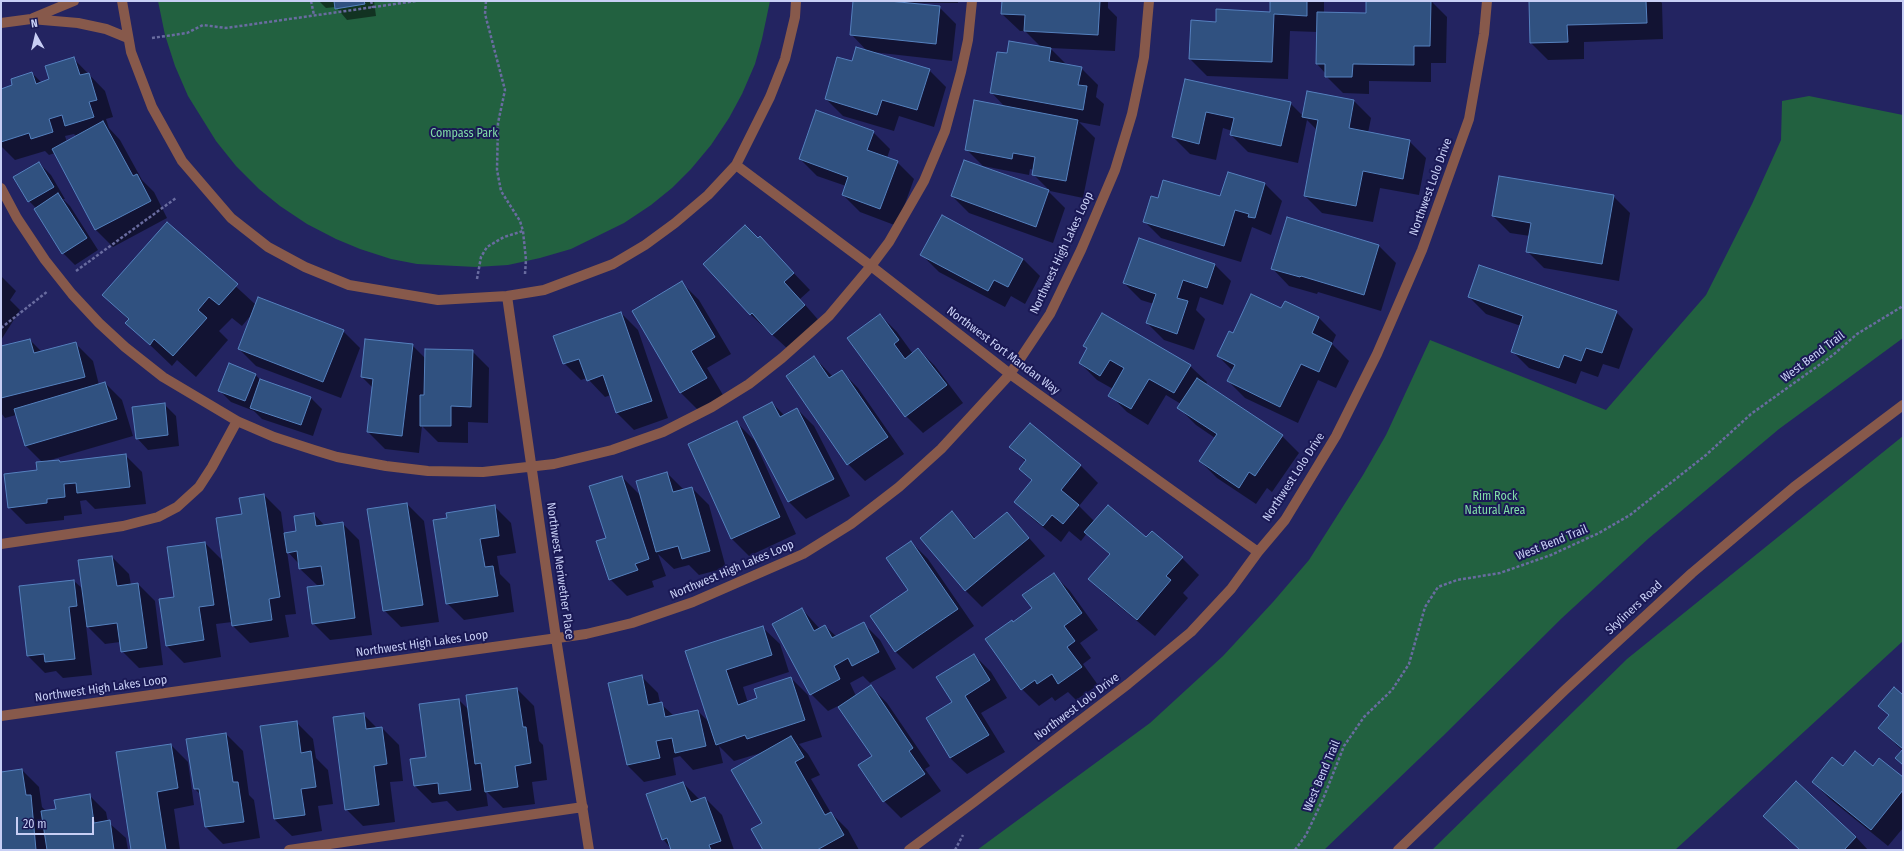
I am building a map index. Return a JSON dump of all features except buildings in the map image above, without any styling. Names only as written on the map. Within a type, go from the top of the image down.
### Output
[{"type":"street","points":[[31,19],[74,1]]},
{"type":"street","points":[[122,1],[128,38],[135,66],[145,92],[182,161],[231,218],[268,246],[305,267],[350,285],[438,300],[507,296],[544,290],[613,264],[645,245],[675,223],[708,195],[736,165],[770,97],[785,59],[795,17],[796,1]]},
{"type":"street","points":[[2,194],[30,239],[61,281],[99,324],[137,357],[180,388],[237,421],[274,437],[337,457],[386,466],[428,471],[476,472],[532,467],[568,461],[612,450],[664,432],[712,407],[749,384],[782,358],[829,316],[889,242],[910,209],[924,181],[945,131],[968,40],[972,1]]},
{"type":"street","name":"Northwest High Lakes Loop","points":[[1,716],[556,638],[610,629],[686,604],[803,554],[851,524],[899,487],[940,449],[1010,374],[1050,314],[1081,250],[1115,170],[1132,114],[1144,57],[1149,1]]},
{"type":"street","name":"Northwest Lolo Drive","points":[[909,850],[1128,684],[1191,632],[1231,589],[1258,552],[1285,520],[1336,436],[1377,354],[1422,250],[1469,119],[1484,34],[1487,1]]},
{"type":"street","points":[[1,23],[31,19],[92,25],[128,38]]},
{"type":"street","name":"Northwest Fort Mandan Way","points":[[736,165],[871,266],[1010,374],[1258,552]]},
{"type":"street","name":"Northwest Meriwether Place","points":[[507,296],[556,638],[589,850]]},
{"type":"street","name":"Skyliners Road","points":[[1398,850],[1566,689],[1692,573],[1800,483],[1903,405]]},
{"type":"street","points":[[1,544],[136,523],[163,515],[185,501],[199,487],[212,467],[237,421]]},
{"type":"street","points":[[289,850],[583,807]]},
{"type":"path","points":[[312,1],[314,15]]},
{"type":"path","points":[[372,1],[372,8]]},
{"type":"path","points":[[152,38],[187,33],[206,25],[226,28],[416,1]]},
{"type":"path","points":[[486,1],[485,14],[505,90],[498,124],[497,170],[501,191],[520,221],[523,231],[526,260],[525,274],[544,290]]},
{"type":"path","points":[[1,328],[61,281],[176,198]]},
{"type":"path","points":[[477,284],[482,257],[487,247],[504,236],[523,231]]},
{"type":"path","name":"West Bend Trail","points":[[1295,850],[1306,835],[1320,807],[1344,746],[1364,717],[1392,690],[1409,664],[1425,607],[1438,587],[1457,580],[1500,573],[1551,555],[1599,533],[1630,515],[1706,455],[1751,414],[1833,355],[1857,334],[1903,306]]},
{"type":"green space","name":"Compass Park","points":[[158,1],[770,1],[755,64],[742,94],[729,118],[711,145],[691,169],[672,188],[651,205],[624,223],[571,249],[508,265],[476,267],[417,264],[391,259],[360,249],[307,224],[280,206],[259,189],[236,166],[216,141],[188,96],[175,66],[165,35]]},
{"type":"green space","name":"Rim Rock Natural Area","points":[[1809,96],[1903,115],[1903,338],[1779,429],[1649,538],[1562,618],[1443,736],[1324,850],[977,850],[1150,723],[1223,656],[1273,602],[1309,560],[1363,475],[1386,435],[1430,340],[1606,410],[1706,295],[1752,204],[1781,140],[1782,101]]},
{"type":"green space","points":[[1903,436],[1903,641],[1675,850],[1432,850],[1627,659]]}]
